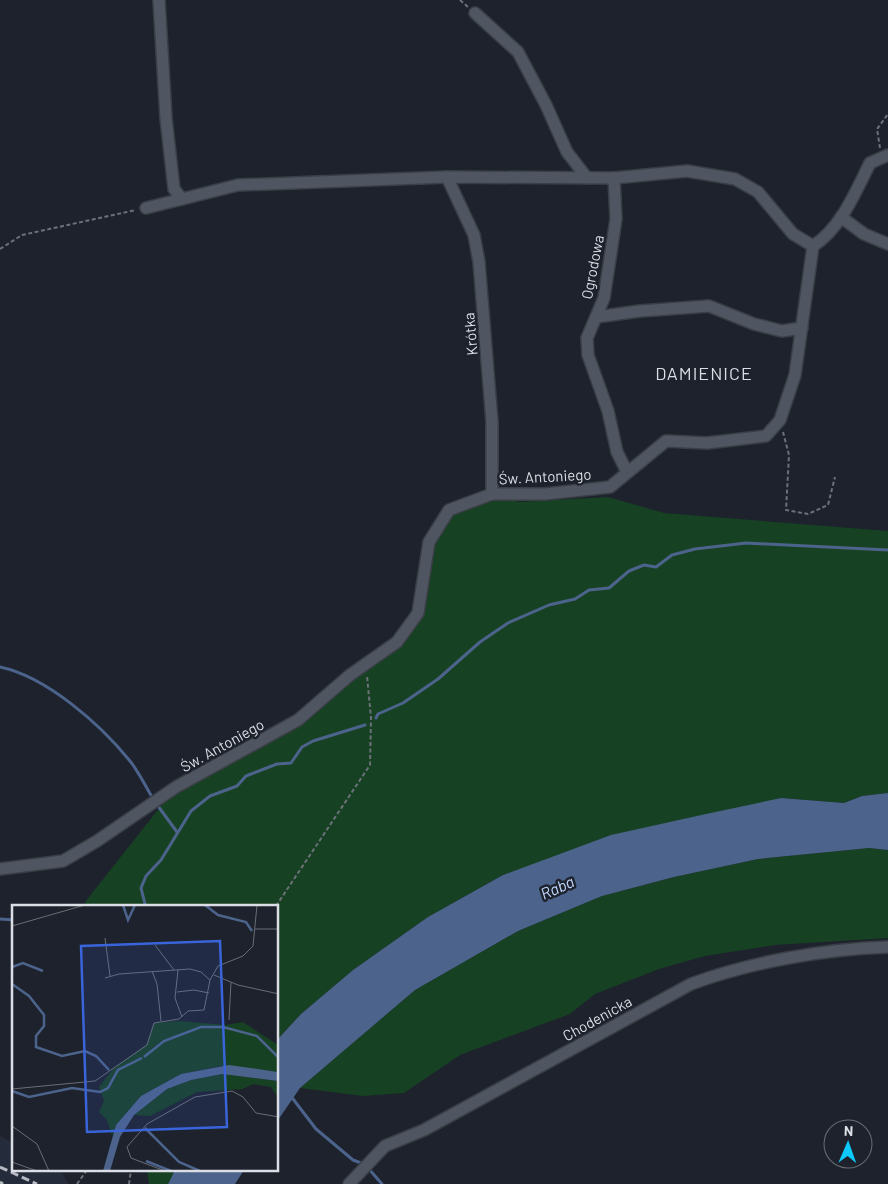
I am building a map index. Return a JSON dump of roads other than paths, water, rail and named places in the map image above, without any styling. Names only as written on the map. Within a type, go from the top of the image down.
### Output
[{"type":"street","points":[[159,0],[166,118],[174,189],[182,199]]},
{"type":"street","points":[[475,13],[518,52],[546,105],[567,152],[587,178]]},
{"type":"street","points":[[146,208],[238,185],[447,177],[614,178],[687,171],[735,179],[758,192],[792,234],[813,246],[828,236],[841,217],[870,163],[885,156]]},
{"type":"street","name":"Krótka","points":[[447,177],[474,235],[479,262],[492,422],[492,494]]},
{"type":"street","name":"Ogrodowa","points":[[614,178],[616,219],[604,298],[587,338],[588,355],[608,411],[617,452],[627,472]]},
{"type":"street","points":[[841,217],[864,234],[888,244]]},
{"type":"street","name":"Św. Antoniego","points":[[0,869],[63,861],[97,841],[176,787],[298,720],[366,664],[397,642],[418,613],[429,542],[449,510],[492,494],[545,494],[610,486],[666,441],[707,443],[766,436],[780,420],[795,374],[813,246]]},
{"type":"street","points":[[596,317],[640,311],[709,306],[754,324],[782,331],[802,328]]},
{"type":"street","name":"Chodenicka","points":[[349,1184],[385,1146],[424,1130],[691,984],[727,971],[863,948],[888,947]]},
{"type":"water","name":"Raba","points":[[888,793],[888,850],[869,848],[758,859],[674,877],[602,896],[518,931],[415,990],[300,1088],[279,1119],[279,1038],[301,1014],[353,970],[428,917],[503,875],[611,835],[781,798],[844,803],[862,796]]},
{"type":"water","points":[[174,1172],[243,1172],[235,1184],[168,1184]]},
{"type":"waterway","points":[[376,718],[378,714],[403,703],[438,679],[480,642],[508,623],[549,605],[575,599],[589,590],[609,588],[629,571],[644,565],[656,567],[672,555],[695,549],[746,543],[888,550]]},
{"type":"waterway","points":[[0,667],[18,672],[54,691],[88,718],[104,732],[130,761],[152,797]]},
{"type":"waterway","points":[[144,905],[141,888],[146,876],[161,860],[191,811],[210,796],[237,786],[246,776],[277,764],[291,763],[302,747],[313,741],[365,725]]},
{"type":"waterway","points":[[158,806],[177,832]]},
{"type":"waterway","points":[[0,919],[12,920]]},
{"type":"waterway","points":[[290,1095],[316,1129],[353,1160],[361,1163]]},
{"type":"waterway","points":[[368,1168],[382,1184]]},
{"type":"railway","points":[[0,1167],[37,1184]]},
{"type":"district","name":"DAMIENICE","points":[[704,373]]}]
